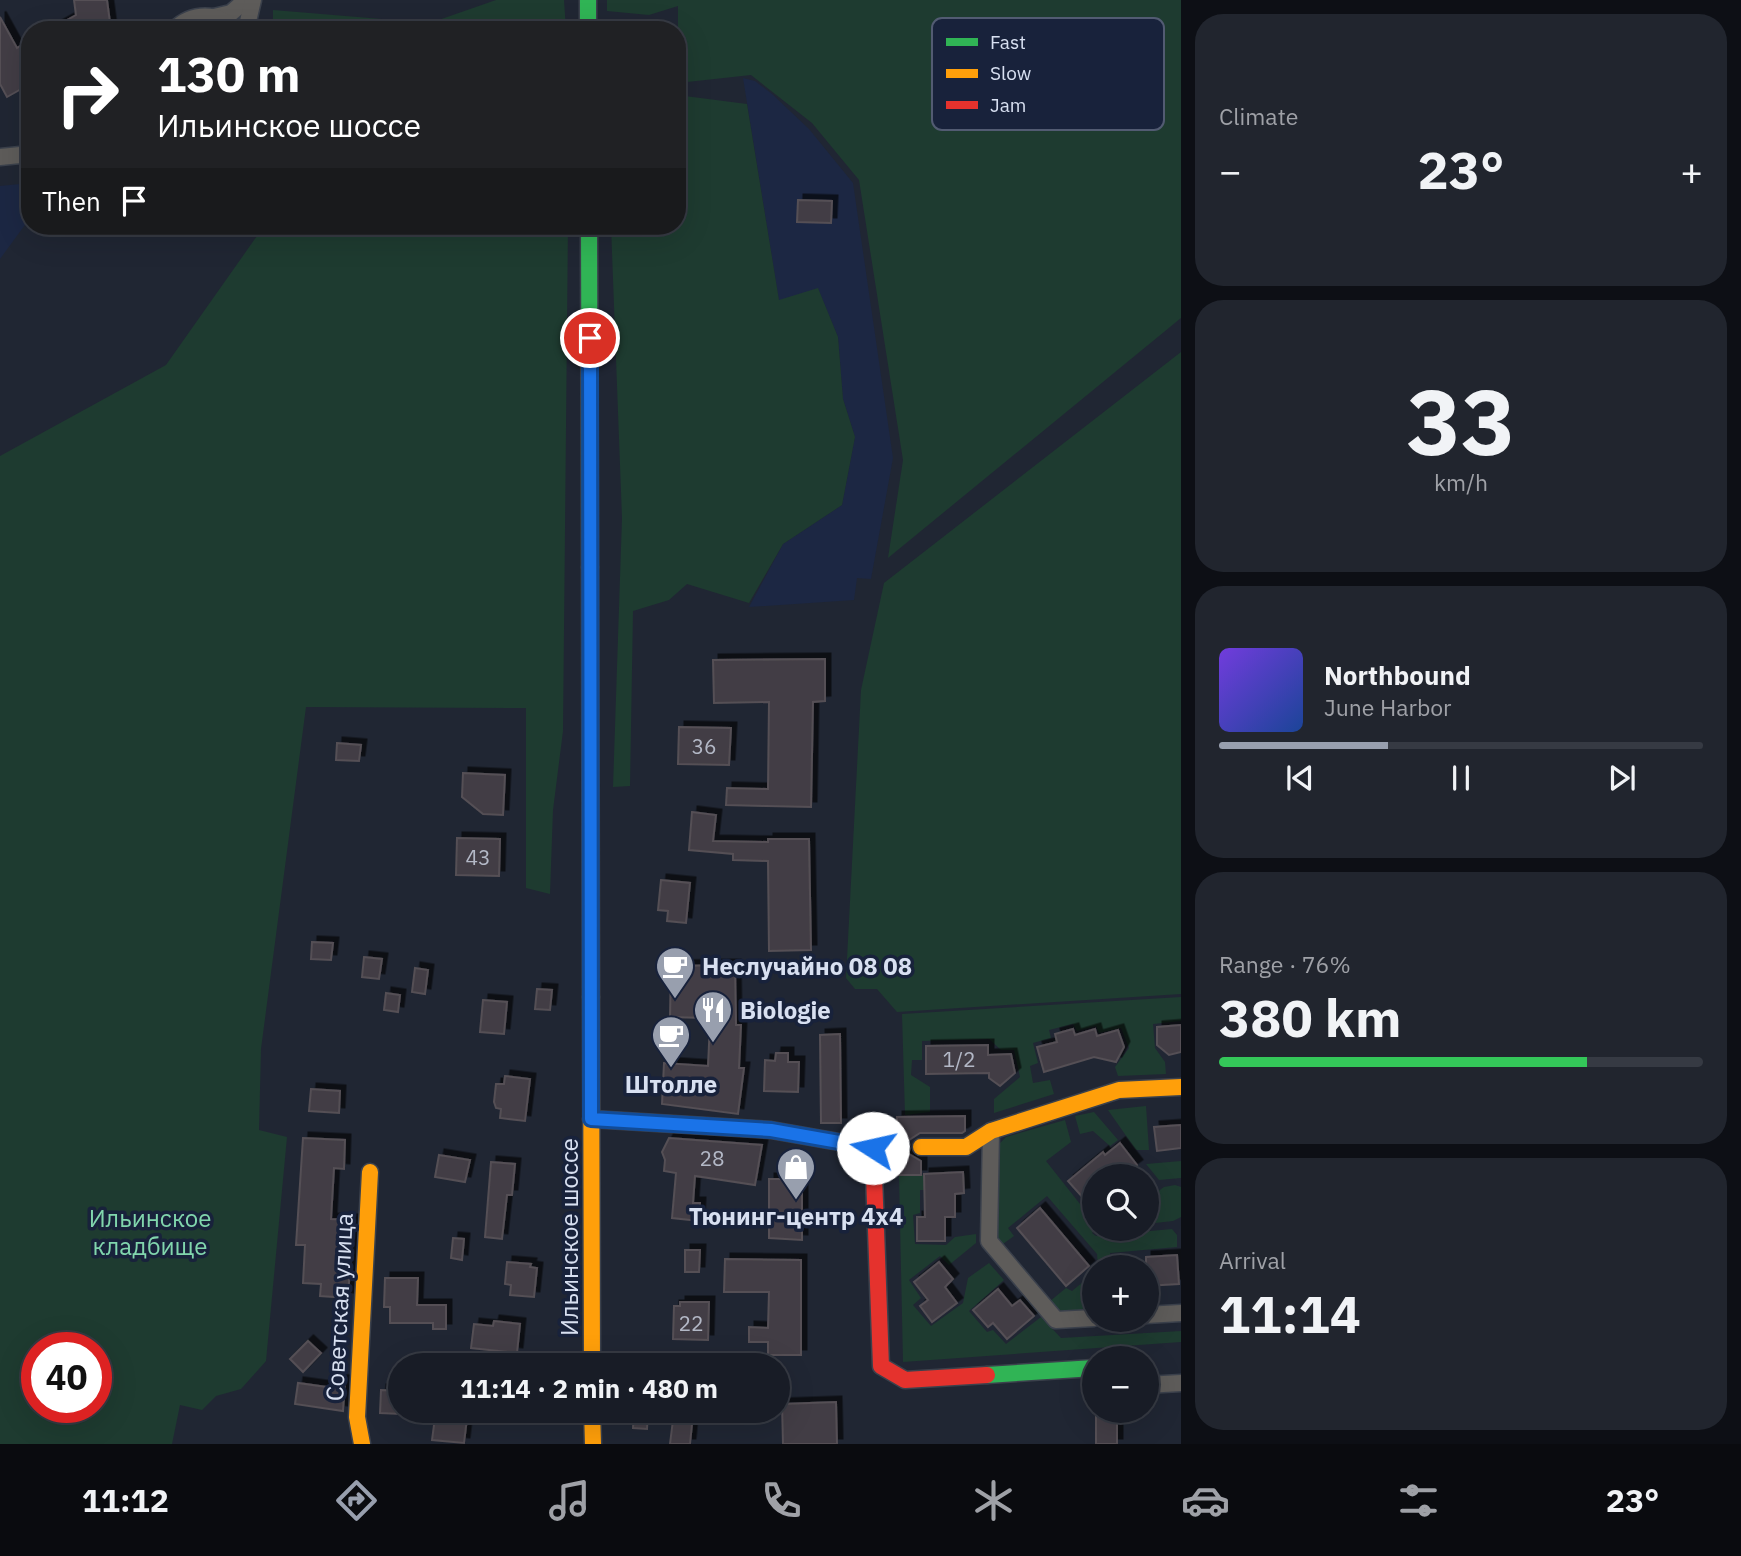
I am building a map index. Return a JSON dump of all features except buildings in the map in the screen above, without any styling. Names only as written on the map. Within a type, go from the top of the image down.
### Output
[{"type":"street","points":[[189,21],[195,17],[231,13],[246,0]]},
{"type":"street","points":[[248,21],[253,0]]},
{"type":"street","points":[[588,0],[588,21]]},
{"type":"street","points":[[214,17],[221,21]]},
{"type":"street","points":[[0,157],[21,155]]},
{"type":"street","name":"Ильинское шоссе","points":[[589,235],[592,1353]]},
{"type":"street","points":[[921,1147],[966,1147],[992,1131],[1119,1090],[1181,1087]]},
{"type":"street","points":[[591,1119],[771,1130],[873,1148],[897,1147]]},
{"type":"street","points":[[992,1131],[989,1241],[1056,1320],[1082,1319]]},
{"type":"street","points":[[873,1148],[881,1366],[905,1380],[1082,1369]]},
{"type":"street","name":"Советская улица","points":[[362,1444],[357,1417],[370,1172]]},
{"type":"street","points":[[1159,1314],[1181,1313]]},
{"type":"street","points":[[1159,1384],[1181,1383]]},
{"type":"street","points":[[592,1423],[593,1444]]},
{"type":"shaded area","points":[[743,78],[755,81],[772,94],[809,129],[853,183],[893,458],[871,579],[857,578],[854,600],[749,607],[783,544],[842,505],[855,437],[843,399],[838,337],[818,289],[779,301]]},
{"type":"shaded area","points":[[21,184],[21,230],[0,259],[0,186]]},
{"type":"green space","points":[[496,0],[564,0],[565,21],[436,21]]},
{"type":"green space","points":[[607,0],[1181,0],[1181,318],[888,558],[903,460],[859,180],[812,123],[751,75],[686,82],[686,21],[678,21],[678,6],[649,15],[607,11]]},
{"type":"green space","points":[[273,10],[406,21],[273,21]]},
{"type":"green space","points":[[686,96],[747,104],[779,300],[818,288],[838,337],[843,399],[855,437],[842,505],[783,544],[749,603],[687,584],[669,600],[633,611],[630,786],[613,787],[622,518],[611,235],[686,235]]},
{"type":"green space","name":"Ильинское кладбище","points":[[258,235],[568,235],[563,731],[553,810],[550,894],[526,888],[526,708],[306,707],[261,1049],[259,1130],[287,1137],[266,1361],[241,1389],[216,1396],[202,1410],[180,1405],[172,1444],[0,1444],[0,456],[166,365]]},
{"type":"green space","points":[[1181,352],[1181,994],[897,1012],[877,989],[855,989],[846,978],[861,690],[884,583]]},
{"type":"green space","points":[[1181,997],[1181,1021],[1153,1024],[1155,1048],[1165,1062],[1166,1074],[1118,1076],[1115,1067],[1129,1048],[1121,1028],[1099,1033],[1096,1026],[1077,1031],[1073,1024],[1049,1030],[1051,1038],[1033,1043],[1038,1063],[1030,1066],[1033,1083],[1050,1080],[1054,1094],[994,1113],[994,1099],[1020,1077],[1014,1050],[1001,1050],[989,1039],[922,1041],[922,1060],[912,1060],[911,1075],[930,1087],[930,1112],[905,1115],[902,1014]]},
{"type":"green space","points":[[1146,1106],[1149,1150],[1136,1150],[1108,1110]]},
{"type":"green space","points":[[1094,1112],[1118,1140],[1110,1146],[1093,1131],[1080,1134],[1075,1116]]},
{"type":"green space","points":[[1065,1120],[1071,1142],[1046,1161],[1082,1206],[1082,1237],[1047,1196],[1008,1228],[1014,1236],[1003,1244],[995,1234],[995,1151],[1006,1137]]},
{"type":"green space","points":[[1181,1161],[1181,1178],[1159,1180],[1159,1164],[1146,1164]]},
{"type":"green space","points":[[899,1175],[924,1175],[927,1190],[920,1190],[920,1213],[913,1215],[915,1244],[946,1245],[955,1237],[976,1234],[976,1243],[949,1265],[940,1256],[909,1280],[921,1298],[913,1305],[931,1326],[963,1303],[968,1278],[989,1263],[1004,1280],[969,1311],[987,1332],[993,1330],[1006,1344],[1041,1317],[1061,1338],[1181,1331],[1181,1342],[1082,1346],[1082,1349],[903,1362]]},
{"type":"green space","points":[[1164,1187],[1181,1187],[1181,1217],[1159,1223],[1159,1191]]},
{"type":"green space","points":[[1172,1229],[1177,1235],[1177,1247],[1110,1255],[1097,1254],[1086,1241],[1159,1241],[1159,1230]]},
{"type":"green space","points":[[1082,1283],[1082,1313],[1058,1312],[1049,1302],[1066,1288],[1072,1291]]},
{"type":"traffic: fast","points":[[588,0],[588,21]]},
{"type":"traffic: fast","points":[[589,235],[590,567]]},
{"type":"traffic: fast","points":[[987,1375],[1082,1369]]},
{"type":"traffic: slow","points":[[591,997],[592,1353]]},
{"type":"traffic: slow","points":[[921,1147],[966,1147],[991,1131],[1119,1090],[1181,1087]]},
{"type":"traffic: slow","points":[[362,1444],[357,1417],[370,1172]]},
{"type":"traffic: slow","points":[[592,1423],[593,1444]]},
{"type":"traffic: jam","points":[[590,567],[591,997]]},
{"type":"traffic: jam","points":[[591,1119],[771,1130],[873,1148],[897,1147]]},
{"type":"traffic: jam","points":[[873,1148],[881,1366],[905,1380],[987,1375]]},
{"type":"place","name":"Неслучайно 08 08","points":[[675,1000]]},
{"type":"place","name":"Biologie","points":[[713,1044]]},
{"type":"place","name":"Штолле","points":[[671,1069]]},
{"type":"place","name":"Тюнинг-центр 4х4","points":[[796,1201]]},
{"type":"route","points":[[590,338],[591,1119],[771,1130],[873,1148]]}]
